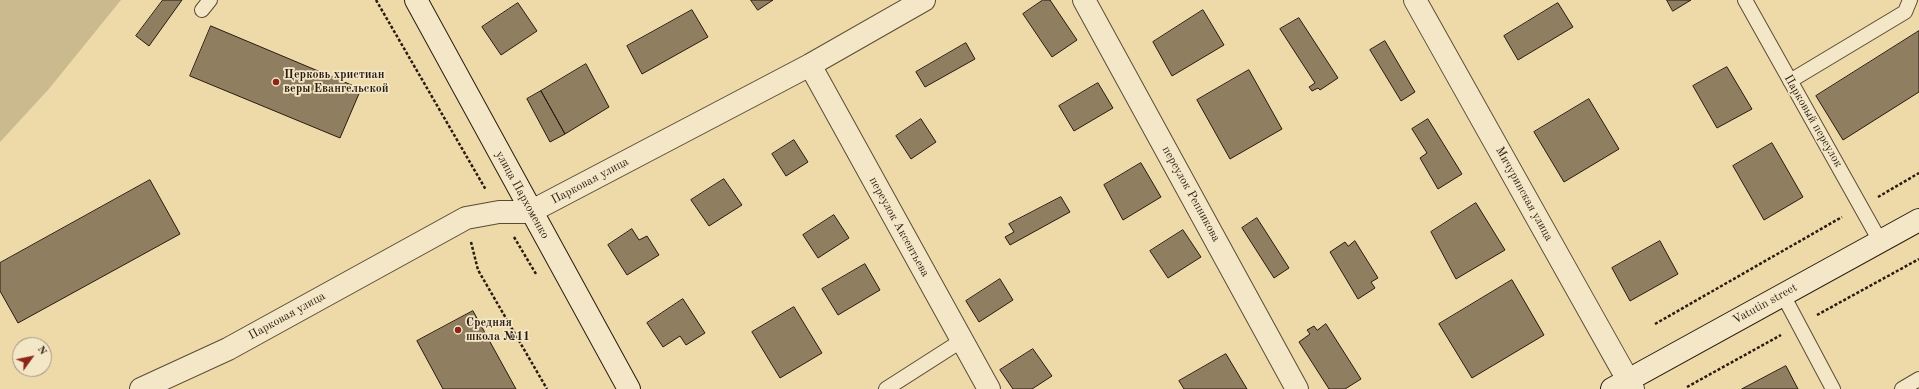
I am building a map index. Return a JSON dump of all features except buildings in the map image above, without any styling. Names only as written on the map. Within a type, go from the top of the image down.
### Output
[{"type":"street","name":"улица Пархоменко","points":[[416,0],[530,212],[629,389]]},
{"type":"street","name":"Парковая улица","points":[[141,389],[228,349],[466,218],[499,212],[530,212],[810,64],[924,0]]},
{"type":"street","name":"переулок Репникова","points":[[1084,0],[1297,389]]},
{"type":"street","name":"Мичуринская улица","points":[[1415,0],[1624,386]]},
{"type":"street","name":"переулок Аксентьева","points":[[810,64],[961,341],[989,389]]},
{"type":"street","name":"Vatutin street","points":[[1624,386],[1783,295],[1919,220]]},
{"type":"lane","name":"Парковый переулок","points":[[1745,0],[1880,241]]},
{"type":"lane","points":[[1790,81],[1905,12],[1910,0]]},
{"type":"lane","points":[[1783,295],[1833,389]]},
{"type":"lane","points":[[886,389],[961,341]]},
{"type":"lane","points":[[1902,389],[1919,379]]},
{"type":"path","points":[[1655,324],[1919,173]]},
{"type":"path","points":[[466,218],[478,270],[547,389]]},
{"type":"shaded area","points":[[0,0],[121,0],[48,90],[0,142]]},
{"type":"place","name":"Церковь христиан веры Евангельской","points":[[276,82]]},
{"type":"place","name":"Средняя школа №11","points":[[458,330]]}]
